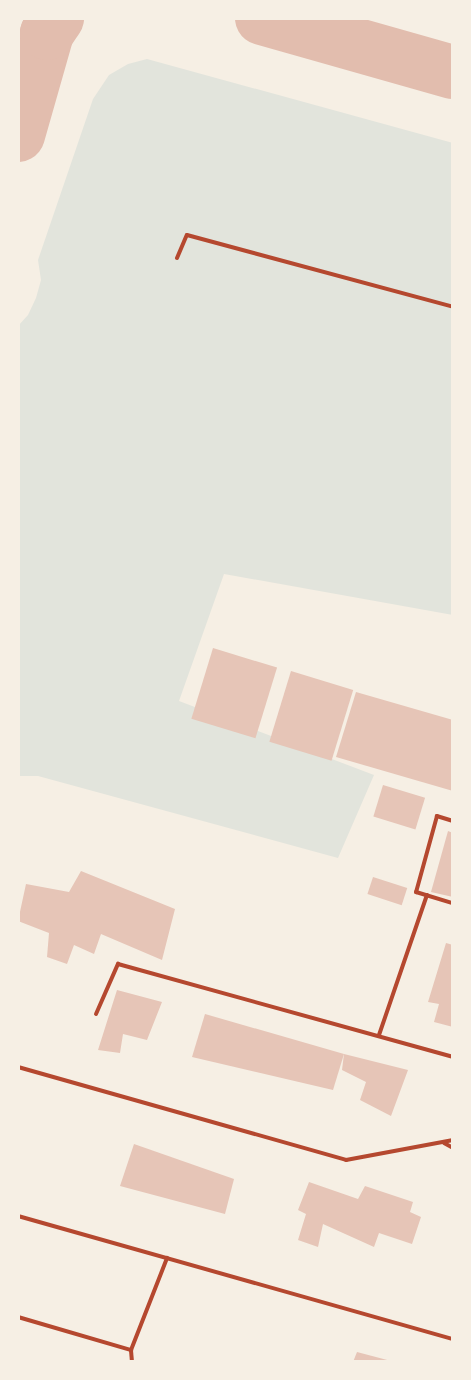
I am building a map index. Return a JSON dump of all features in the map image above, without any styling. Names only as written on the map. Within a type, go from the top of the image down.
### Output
[{"type":"lane","points":[[177,258],[187,235],[453,307]]},
{"type":"lane","points":[[453,821],[437,816],[416,892],[453,903]]},
{"type":"lane","points":[[380,1035],[427,895]]},
{"type":"lane","points":[[96,1014],[118,964],[453,1057]]},
{"type":"lane","points":[[18,1067],[346,1160],[453,1140]]},
{"type":"lane","points":[[443,1142],[453,1148]]},
{"type":"lane","points":[[18,1216],[453,1339]]},
{"type":"lane","points":[[132,1362],[131,1350],[167,1258]]},
{"type":"lane","points":[[18,1317],[131,1350]]},
{"type":"shaded area","points":[[147,59],[453,143],[453,615],[224,574],[179,701],[374,775],[338,858],[38,776],[18,776],[18,326],[28,315],[36,298],[41,280],[38,260],[93,99],[109,75],[128,64]]},
{"type":"building","points":[[213,648],[277,668],[255,738],[191,719]]},
{"type":"building","points":[[291,671],[353,690],[332,761],[269,742]]},
{"type":"building","points":[[356,692],[453,720],[453,791],[336,757]]},
{"type":"building","points":[[383,785],[425,798],[415,829],[373,817]]},
{"type":"building","points":[[448,831],[453,833],[453,897],[431,892]]},
{"type":"building","points":[[81,871],[175,909],[162,960],[101,934],[94,954],[74,945],[67,964],[47,957],[49,933],[18,921],[26,884],[69,892]]},
{"type":"building","points":[[373,877],[407,888],[402,905],[367,894]]},
{"type":"building","points":[[446,943],[453,945],[453,1027],[434,1022],[439,1004],[428,1002]]},
{"type":"building","points":[[117,990],[162,1002],[147,1040],[123,1034],[120,1053],[98,1050]]},
{"type":"building","points":[[205,1014],[344,1054],[333,1090],[192,1057]]},
{"type":"building","points":[[344,1054],[408,1070],[391,1116],[360,1100],[366,1082],[342,1070]]},
{"type":"building","points":[[134,1144],[234,1179],[225,1214],[120,1186]]},
{"type":"building","points":[[309,1182],[358,1199],[365,1186],[413,1202],[410,1212],[421,1217],[412,1244],[379,1233],[374,1247],[323,1224],[318,1247],[298,1240],[306,1214],[298,1210]]},
{"type":"building","points":[[357,1352],[391,1361],[391,1362],[353,1362]]},
{"type":"taxiway","points":[[18,135],[47,33],[57,18]]},
{"type":"taxiway","points":[[262,18],[453,72]]}]
